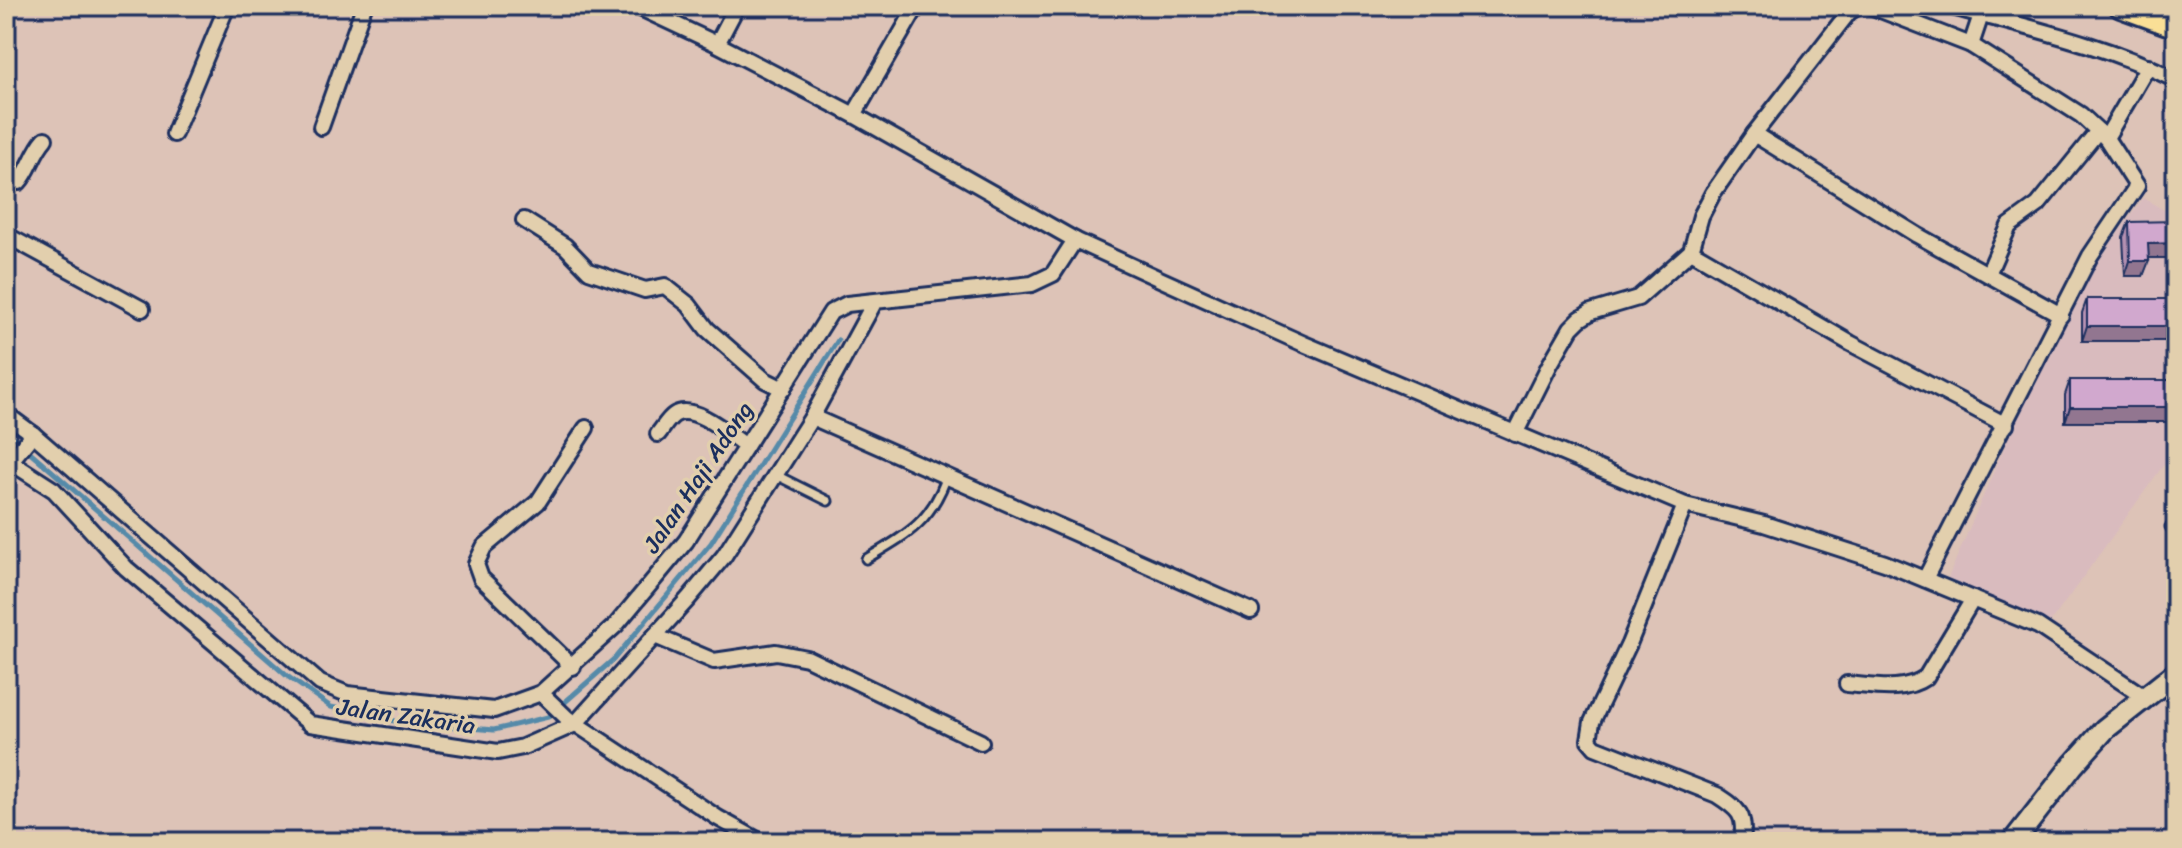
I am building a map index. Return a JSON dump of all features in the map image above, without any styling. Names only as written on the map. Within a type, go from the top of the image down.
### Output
[{"type":"main road","points":[[2121,6],[2176,26]]},
{"type":"street","points":[[174,134],[227,6]]},
{"type":"street","points":[[321,127],[364,6]]},
{"type":"street","points":[[636,6],[854,115],[1075,240],[1304,344],[1685,505],[1764,524],[1925,579],[2038,626],[2146,698]]},
{"type":"street","points":[[717,44],[737,6]]},
{"type":"street","points":[[854,115],[917,6]]},
{"type":"street","points":[[1515,434],[1571,328],[1591,312],[1638,298],[1691,251],[1701,216],[1713,193],[1754,134],[1849,12],[1859,6]]},
{"type":"street","points":[[1870,6],[1971,45],[2081,115],[2102,135],[2137,186],[2090,256],[1925,579]]},
{"type":"street","points":[[1949,6],[2065,38],[2148,66],[2176,80]]},
{"type":"street","points":[[1971,45],[1981,15]]},
{"type":"street","points":[[1988,274],[2009,226],[2038,205],[2102,135],[2148,66]]},
{"type":"street","points":[[1754,134],[1917,235],[2061,315]]},
{"type":"street","points":[[6,179],[19,182],[45,139]]},
{"type":"street","points":[[524,220],[565,246],[589,271],[645,290],[665,286],[689,305],[707,329],[765,380],[783,389]]},
{"type":"street","points":[[6,235],[142,309]]},
{"type":"street","name":"Jalan Haji Adong","points":[[6,414],[320,683],[347,694],[494,710],[545,696],[616,625],[686,541],[831,312],[847,304],[1032,284],[1053,274],[1075,240]]},
{"type":"street","points":[[1691,251],[1850,343],[2006,425]]},
{"type":"street","name":"Jalan Zakaria","points":[[11,459],[54,490],[126,568],[310,724],[498,752],[523,747],[571,721],[655,636],[724,556],[812,417],[874,303]]},
{"type":"street","points":[[658,434],[673,415],[684,410],[699,414],[746,446]]},
{"type":"street","points":[[812,417],[946,479],[1251,611]]},
{"type":"street","points":[[573,667],[481,578],[476,564],[484,547],[538,502],[586,428]]},
{"type":"street","points":[[11,459],[32,436]]},
{"type":"street","points":[[1685,505],[1629,644],[1592,722],[1589,740],[1595,747],[1717,795],[1733,805],[1741,815],[1744,828],[1742,842]]},
{"type":"street","points":[[1847,684],[1904,687],[1916,684],[1926,677],[1973,599]]},
{"type":"street","points":[[655,636],[714,661],[776,652],[807,658],[981,742]]},
{"type":"street","points":[[2013,842],[2105,729],[2175,676]]},
{"type":"street","points":[[545,696],[571,721],[718,818],[761,842]]},
{"type":"lane","points":[[776,475],[828,501]]},
{"type":"lane","points":[[866,559],[923,520],[937,503],[946,479]]},
{"type":"shaded area","points":[[2143,198],[2176,217],[2176,460],[2170,456],[2050,623],[1948,578],[2042,359],[2101,257]]},
{"type":"building","points":[[2176,221],[2176,243],[2148,244],[2149,261],[2130,261],[2129,222]]},
{"type":"building","points":[[2087,299],[2176,299],[2176,326],[2087,326]]},
{"type":"building","points":[[2070,380],[2176,380],[2176,407],[2070,407]]},
{"type":"waterway","points":[[6,431],[287,676],[331,707],[399,722],[494,730],[548,717],[614,659],[711,543],[838,340]]}]
